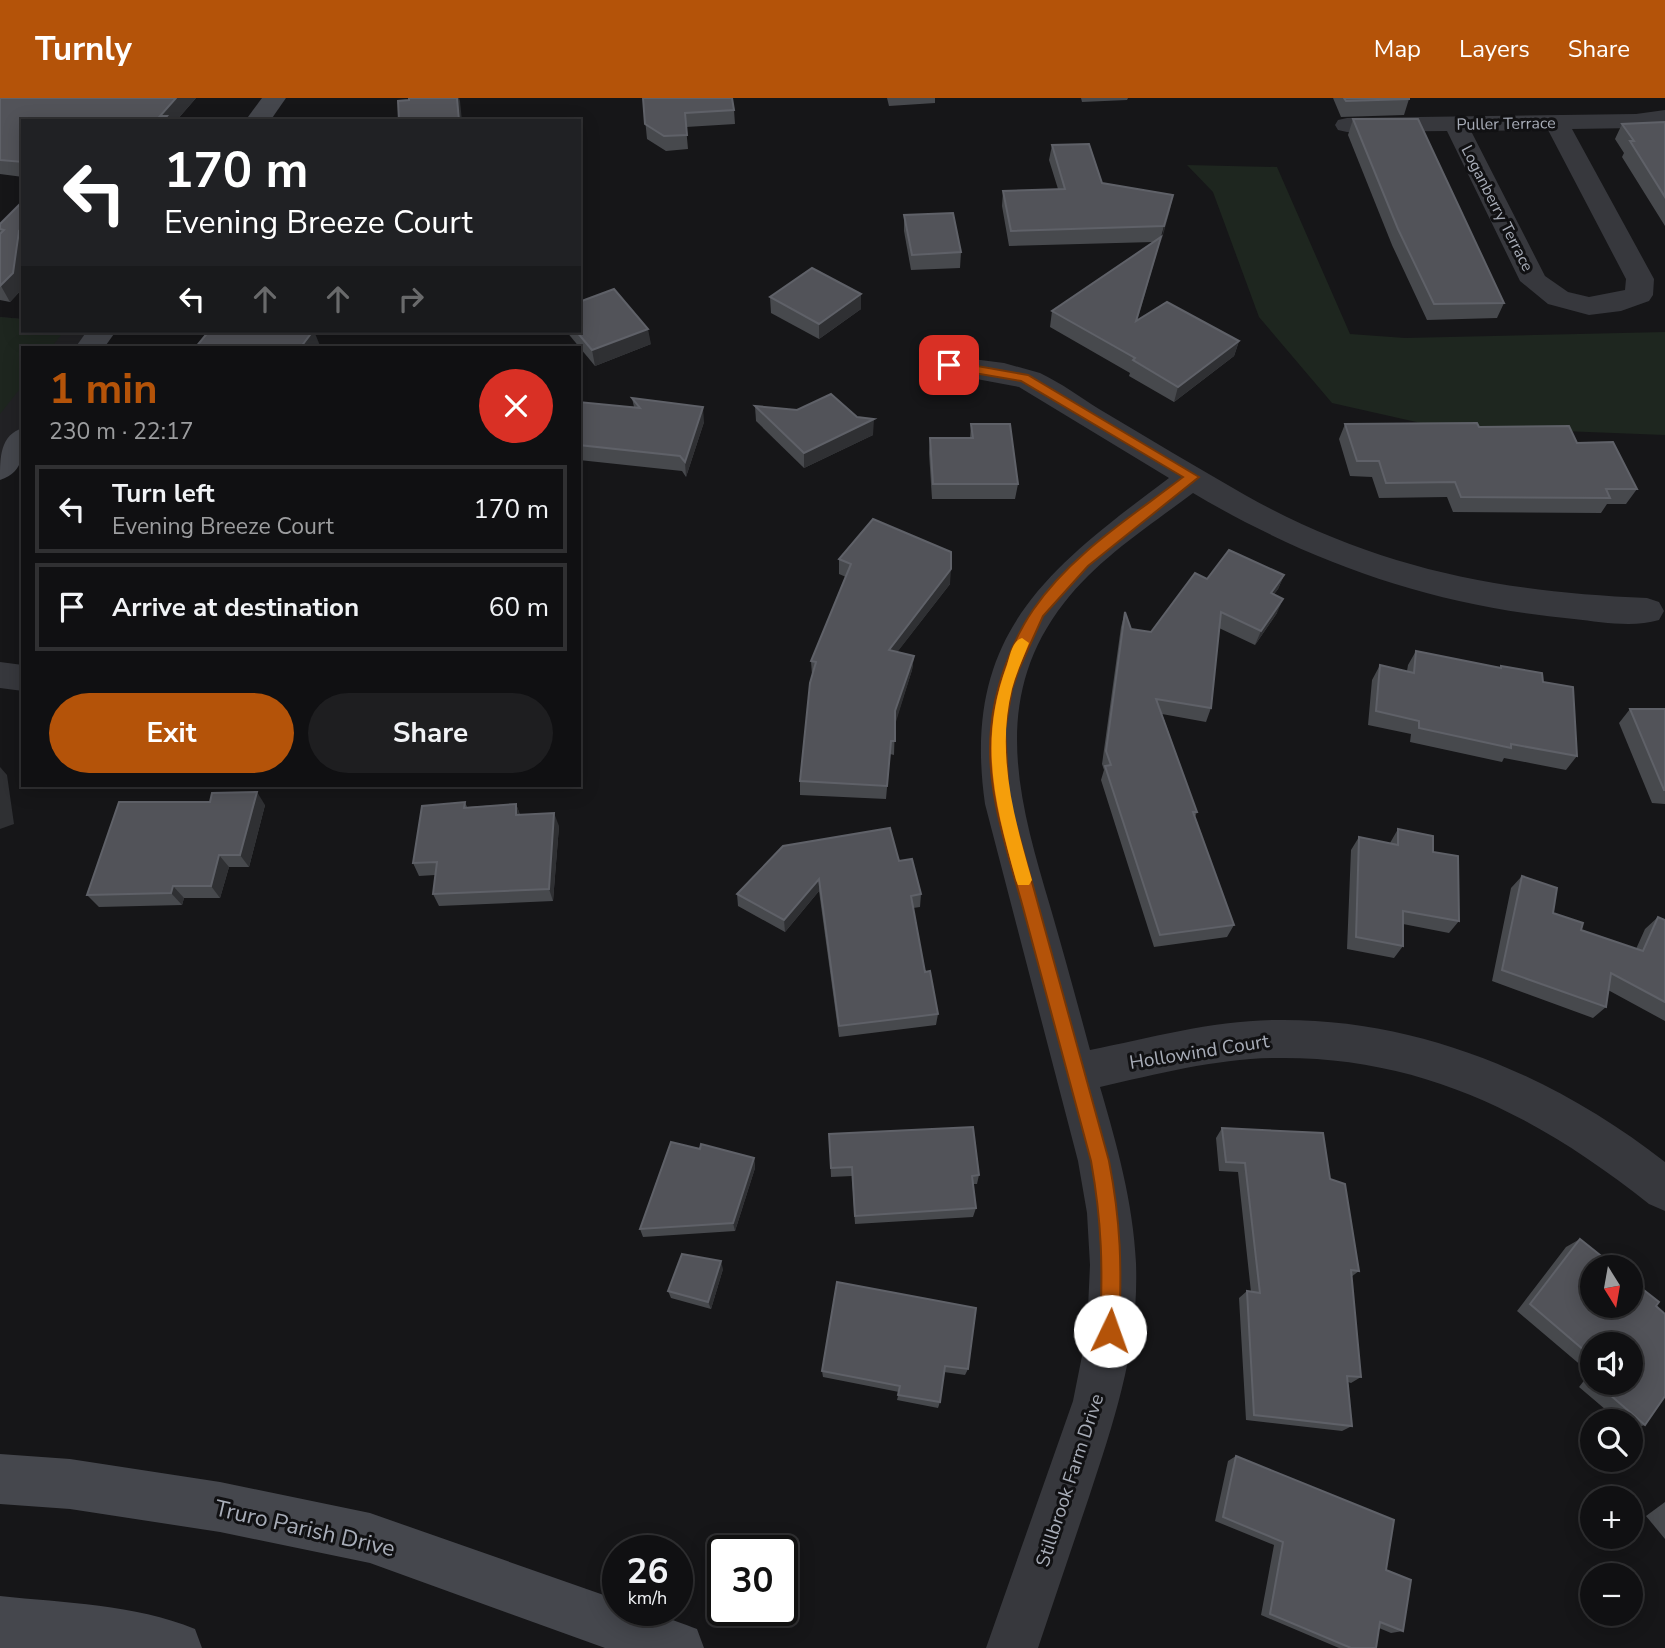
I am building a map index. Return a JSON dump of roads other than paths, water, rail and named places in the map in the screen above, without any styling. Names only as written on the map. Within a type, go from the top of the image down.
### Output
[{"type":"street","points":[[258,119],[274,98]]},
{"type":"street","name":"Puller Terrace","points":[[1347,125],[1636,121],[1665,117]]},
{"type":"street","name":"Loganberry Terrace","points":[[1455,123],[1534,281],[1558,298],[1588,306],[1621,302],[1639,295],[1640,279],[1556,122]]},
{"type":"street","points":[[949,365],[1024,377],[1281,527],[1319,545],[1388,571],[1463,591],[1510,600],[1556,607],[1647,611]]},
{"type":"street","points":[[0,469],[21,441]]},
{"type":"street","name":"Stillbrook Farm Drive","points":[[1012,1648],[1097,1401],[1110,1331],[1113,1265],[1109,1213],[1100,1161],[1002,799],[998,730],[1005,689],[1018,650],[1038,614],[1058,587],[1083,562],[1192,477]]},
{"type":"street","points":[[0,675],[21,678]]},
{"type":"street","name":"Hollowind Court","points":[[1075,1072],[1214,1045],[1274,1039],[1342,1042],[1416,1055],[1488,1079],[1560,1114],[1630,1159],[1665,1189]]},
{"type":"street","name":"Truro Parish Drive","points":[[0,1479],[70,1484],[220,1507],[370,1538],[678,1648]]},
{"type":"street","points":[[0,1622],[121,1635],[176,1648]]}]
